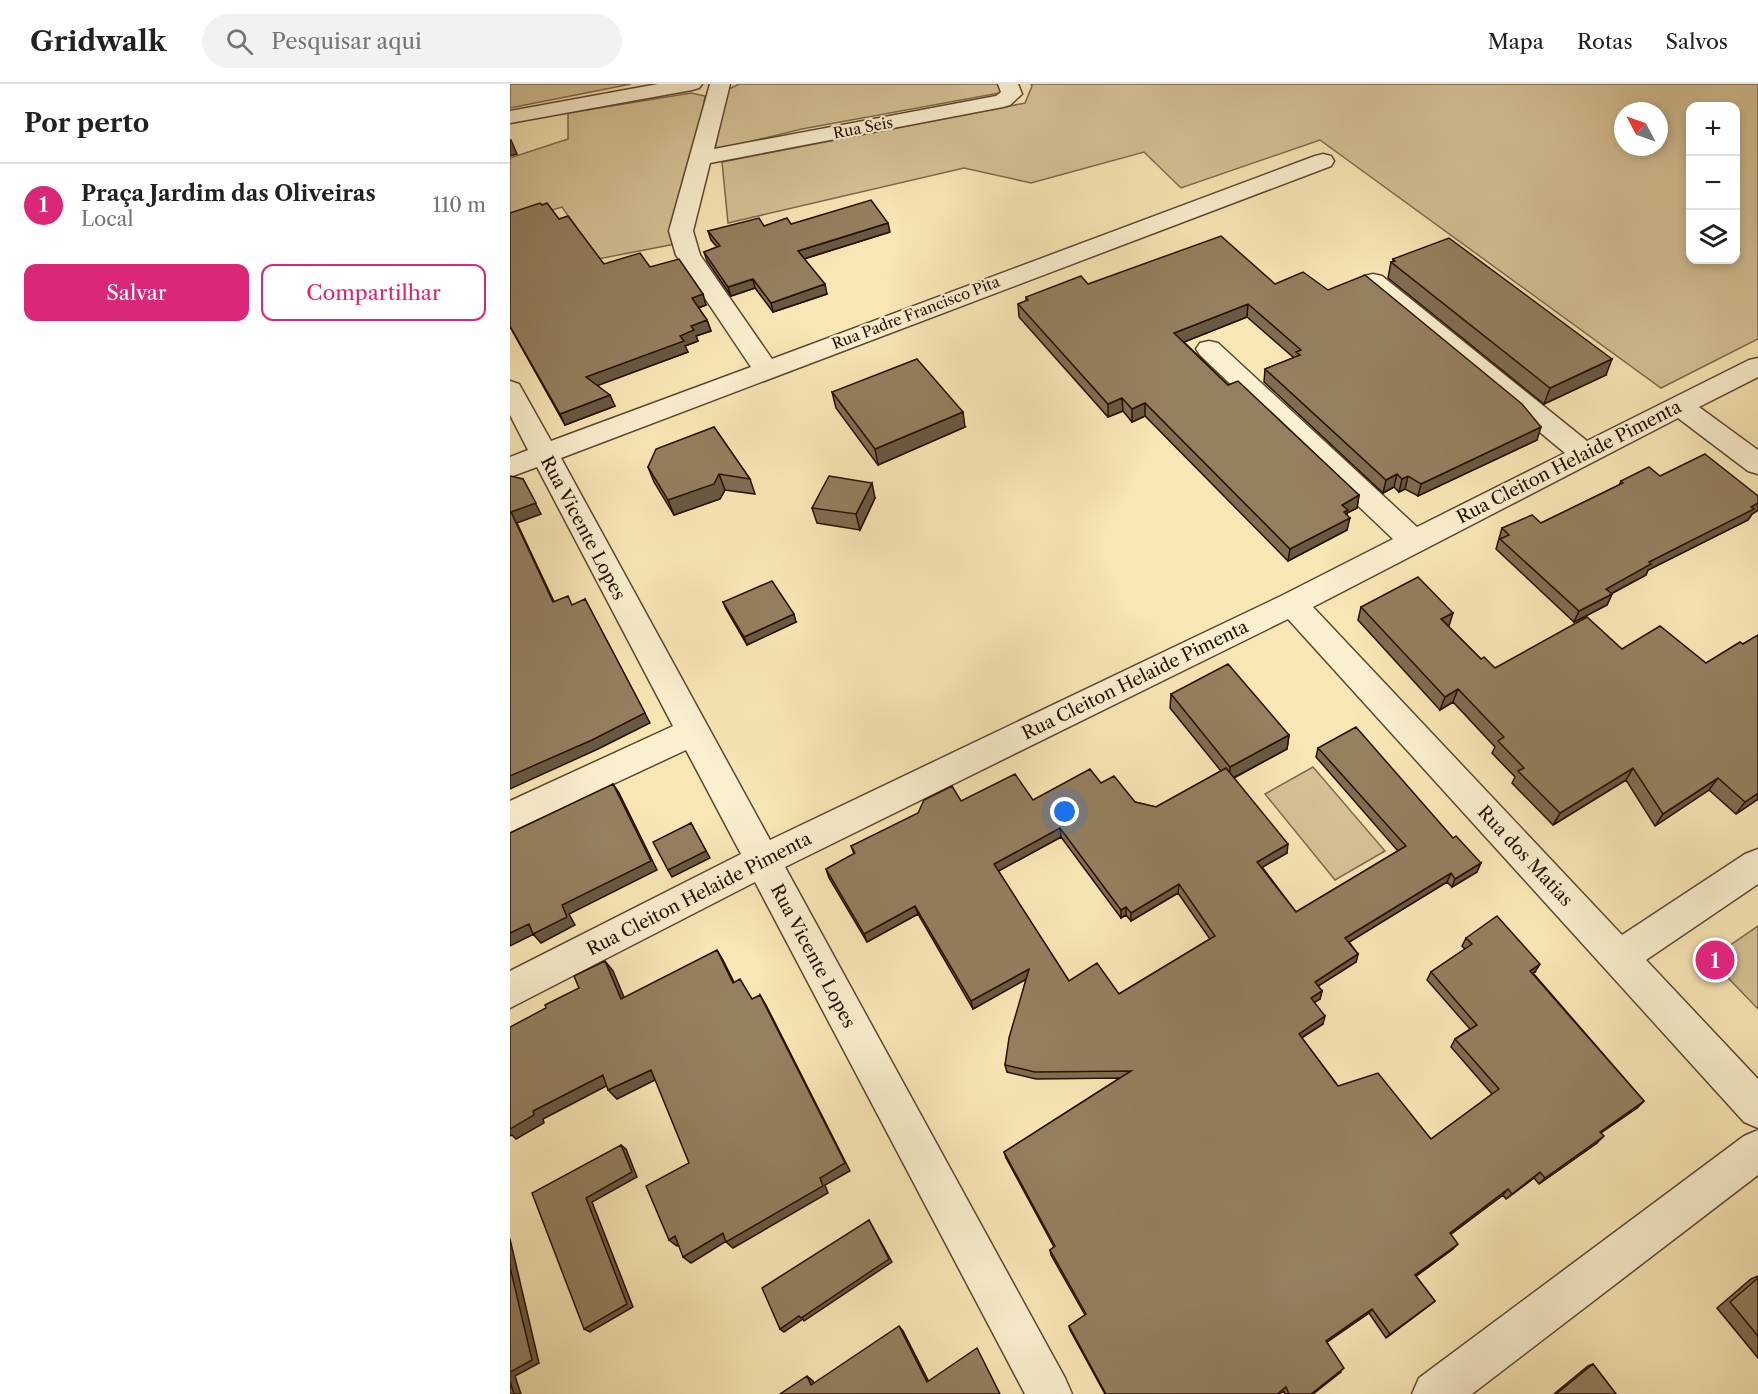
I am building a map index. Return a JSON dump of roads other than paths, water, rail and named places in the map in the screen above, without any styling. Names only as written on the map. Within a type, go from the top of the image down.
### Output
[{"type":"street","points":[[510,117],[692,84]]},
{"type":"street","points":[[720,84],[681,231],[688,255],[765,369]]},
{"type":"street","name":"Rua Seis","points":[[700,158],[1003,101],[1012,94],[1008,84]]},
{"type":"street","name":"Rua Padre Francisco Pita","points":[[510,467],[1323,160]]},
{"type":"street","points":[[1373,281],[1585,454]]},
{"type":"street","points":[[1209,349],[1413,541]]},
{"type":"street","name":"Rua Cleiton Helaide Pimenta","points":[[510,990],[762,861],[1292,604],[1758,366]]},
{"type":"street","name":"Rua Vicente Lopes","points":[[510,390],[1049,1394]]},
{"type":"street","points":[[1678,406],[1758,464]]},
{"type":"street","name":"Rua dos Matias","points":[[1292,604],[1758,1108]]},
{"type":"street","points":[[510,817],[693,732]]},
{"type":"street","points":[[1619,957],[1758,866]]},
{"type":"street","points":[[1435,1394],[1758,1150]]},
{"type":"place","name":"Praça Jardim das Oliveiras","points":[[1715,960]]}]
